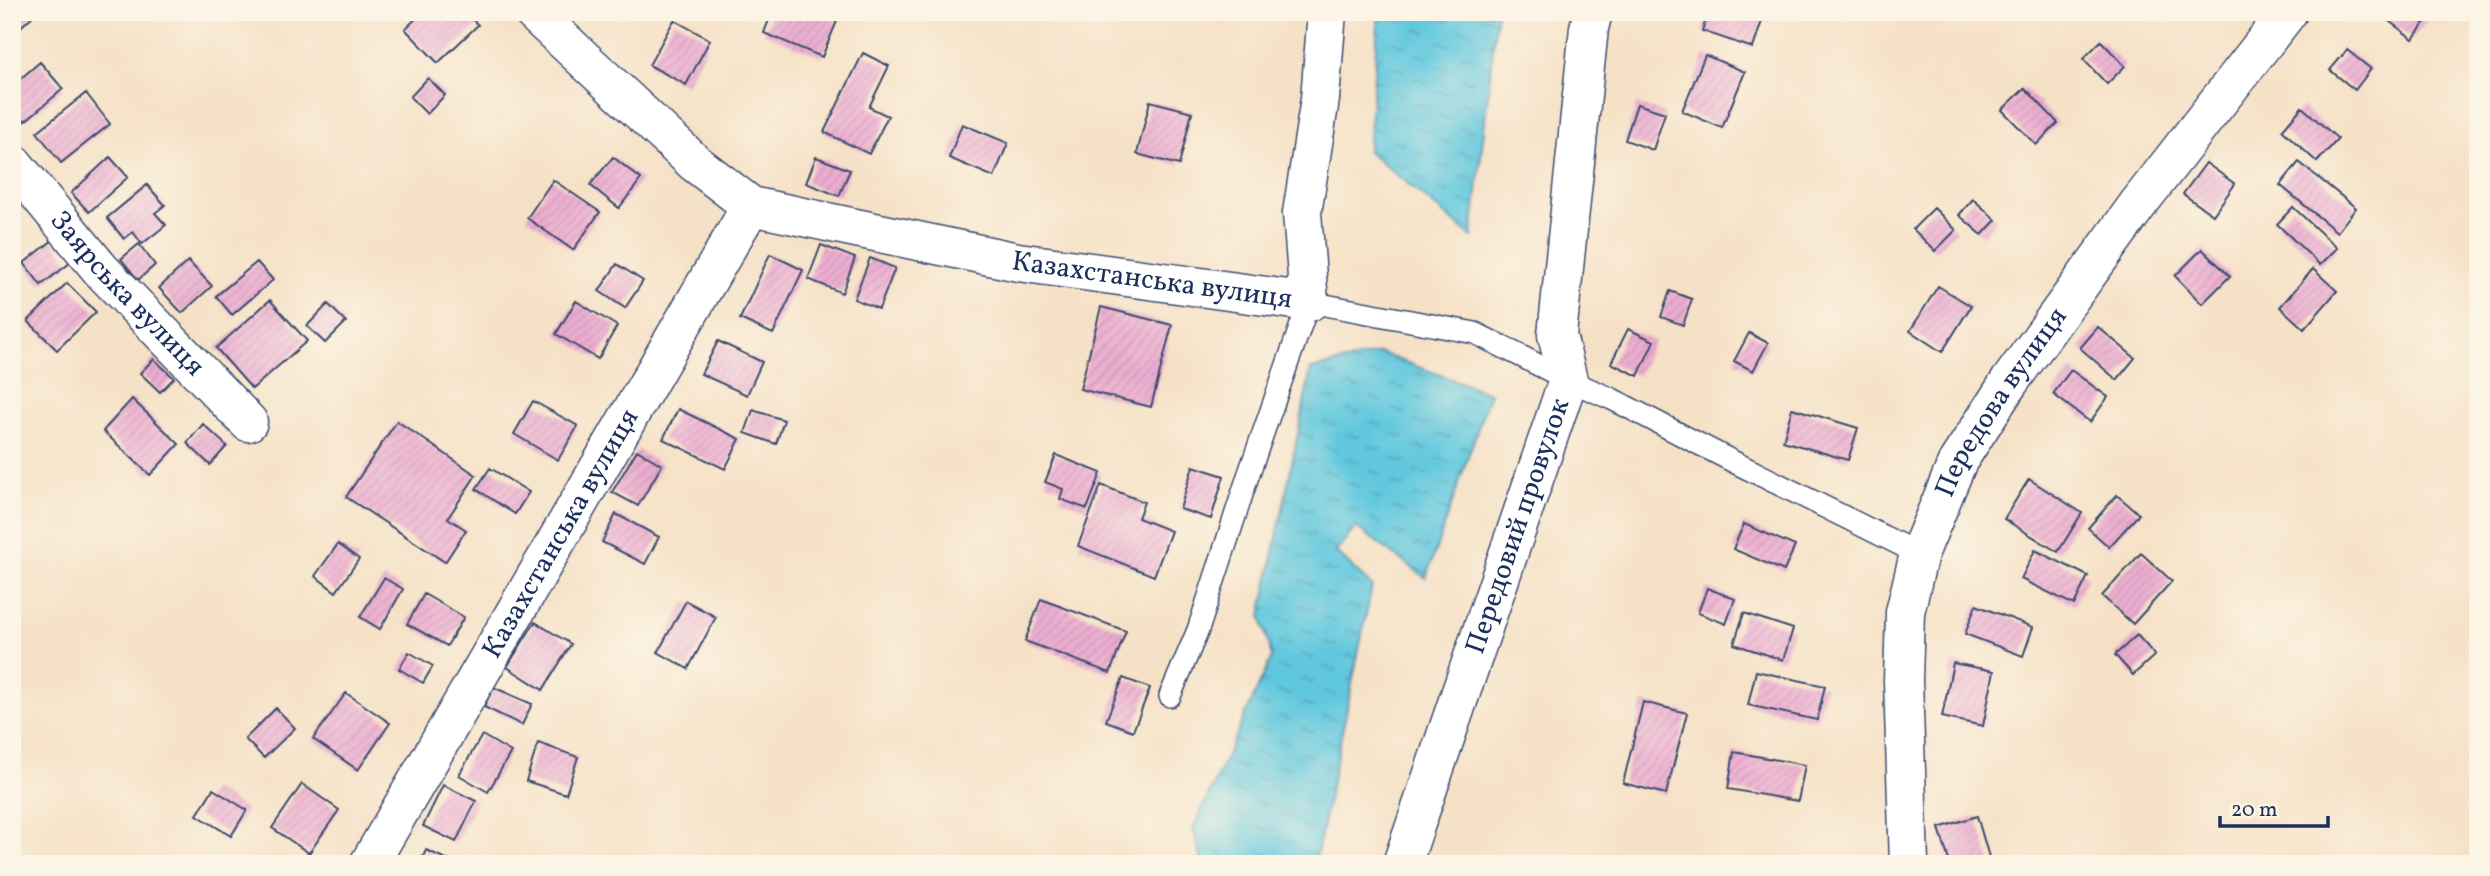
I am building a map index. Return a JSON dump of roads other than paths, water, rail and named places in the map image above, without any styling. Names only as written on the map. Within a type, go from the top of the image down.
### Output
[{"type":"street","name":"Казахстанська вулиця","points":[[533,12],[695,163],[751,206],[1017,262],[1309,302],[1302,214],[1320,99],[1327,12]]},
{"type":"street","name":"Передовий провулок","points":[[1402,864],[1568,380],[1558,335],[1589,28],[1593,12]]},
{"type":"street","name":"Передова вулиця","points":[[1909,864],[1903,666],[1905,612],[1919,554],[1958,461],[2010,381],[2139,203],[2288,12]]},
{"type":"street","name":"Заярська вулиця","points":[[12,162],[101,270],[248,422]]},
{"type":"street","name":"Казахстанська вулиця","points":[[369,864],[751,206]]},
{"type":"lane","points":[[1170,696],[1198,629],[1309,302],[1475,333],[1919,554]]},
{"type":"water","points":[[1379,12],[1497,12],[1472,237],[1368,151]]},
{"type":"water","points":[[1380,353],[1490,393],[1426,578],[1356,527],[1336,552],[1372,586],[1317,854],[1312,864],[1203,864],[1193,829],[1272,657],[1261,616],[1311,369]]}]
